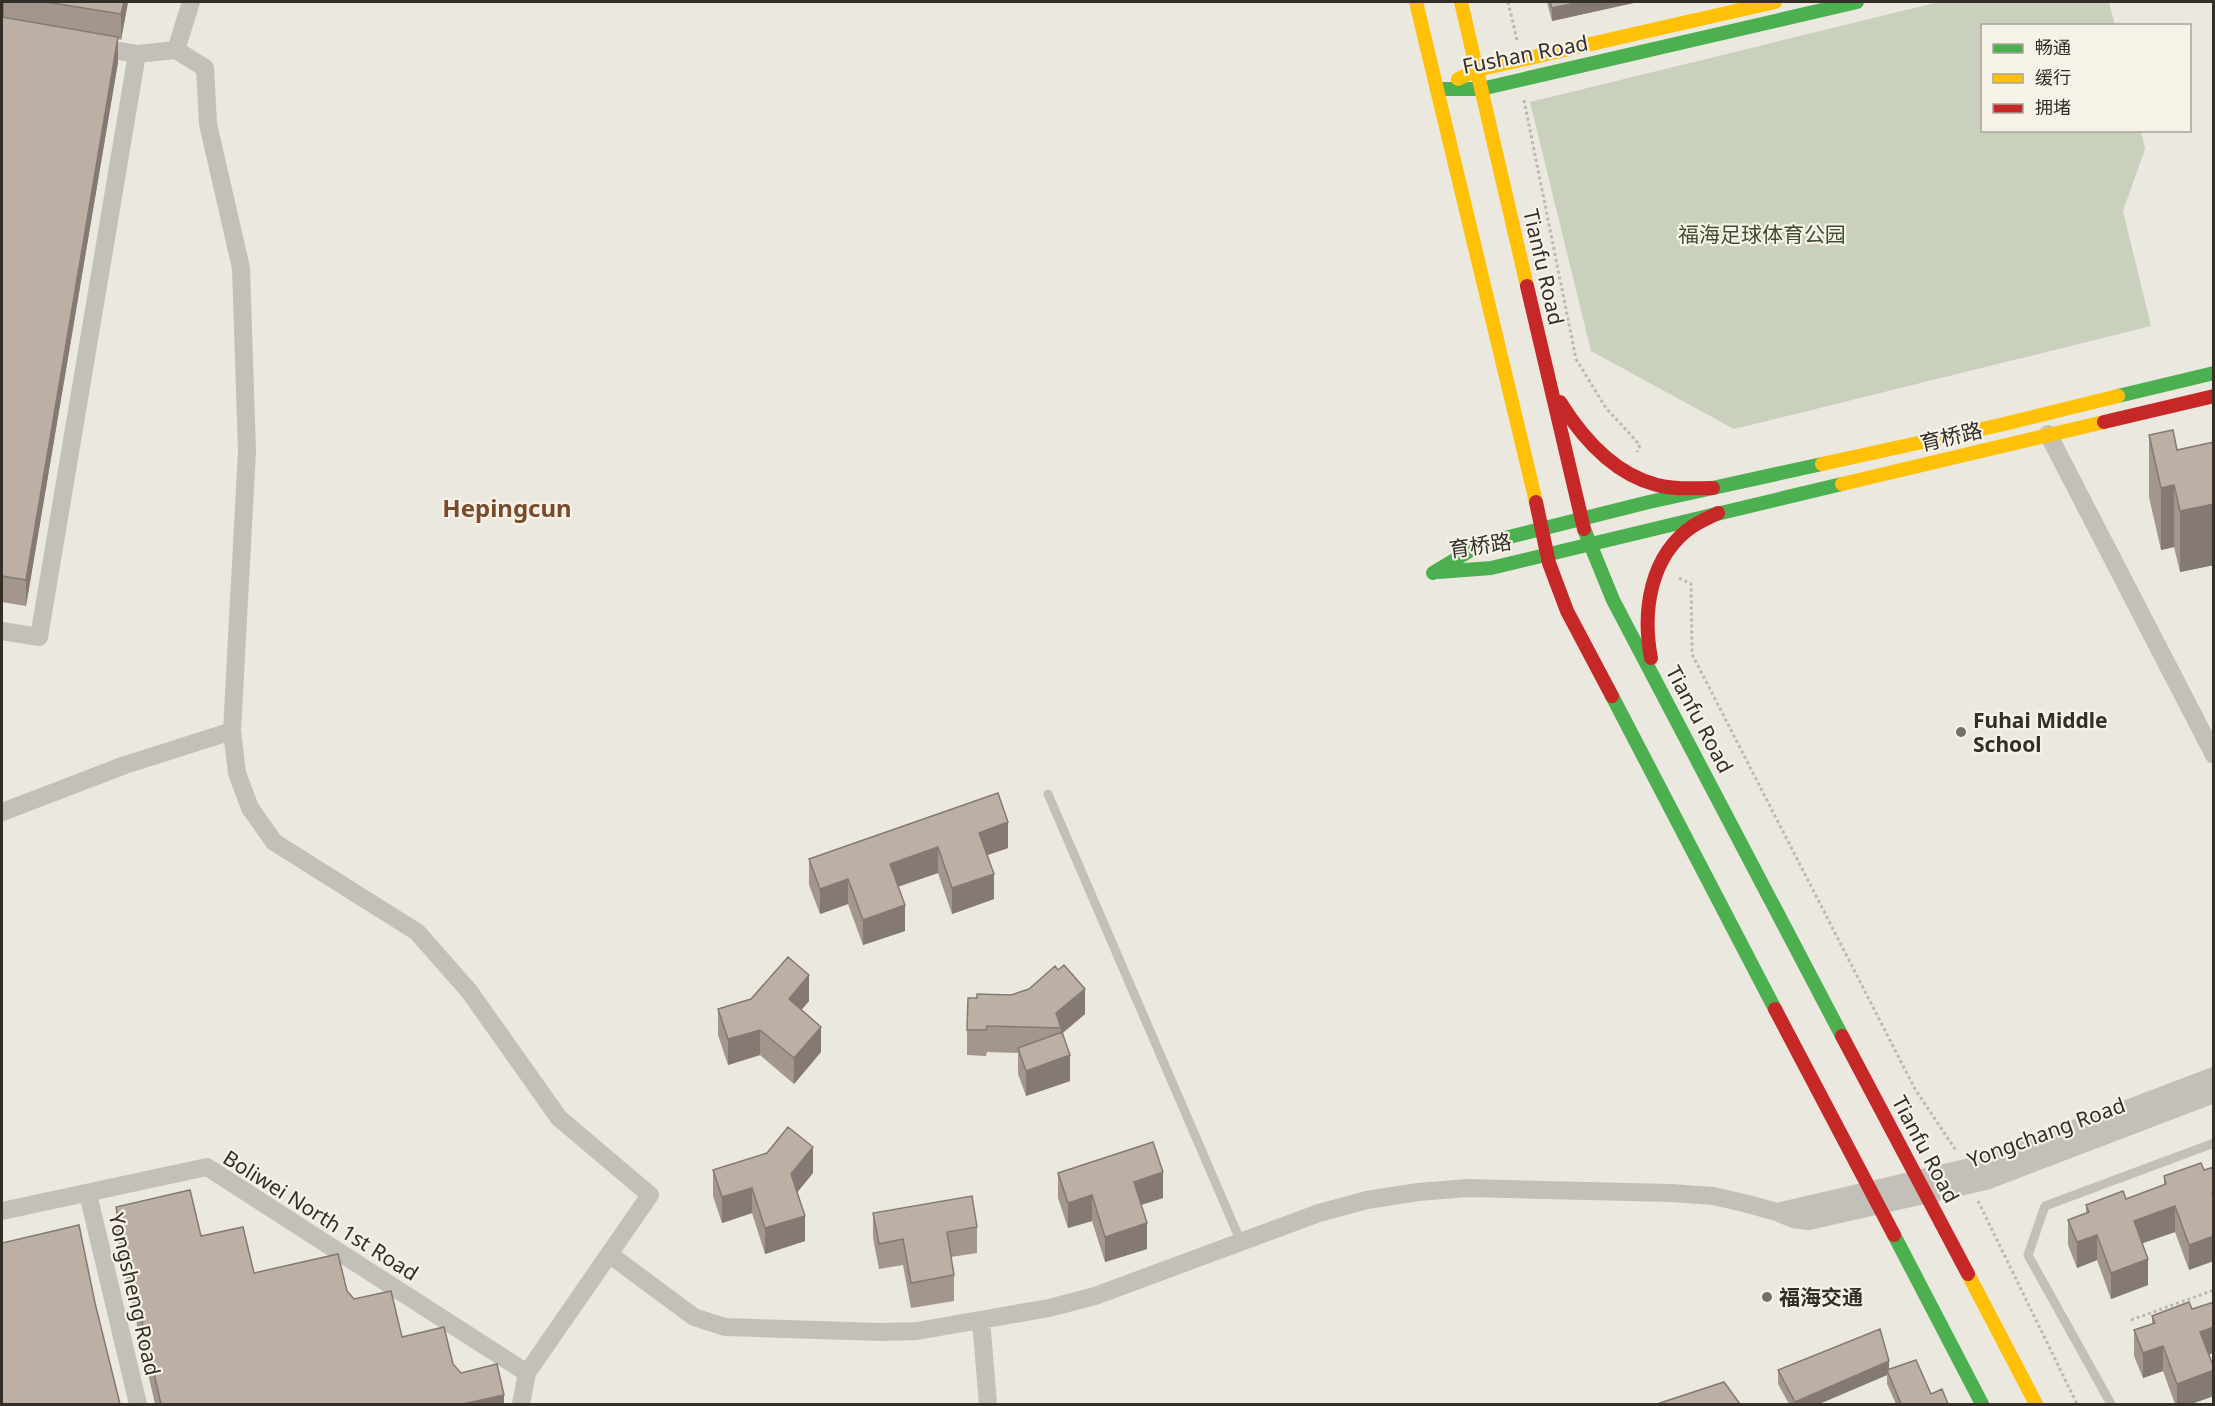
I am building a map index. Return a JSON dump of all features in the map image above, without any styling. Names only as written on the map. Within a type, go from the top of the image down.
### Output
[{"type":"main road","points":[[1416,2],[1543,528],[1549,563],[1567,611],[1982,1404]]},
{"type":"main road","name":"Tianfu Road","points":[[1461,2],[1582,519],[1613,600],[2036,1404]]},
{"type":"main road","name":"Fushan Road","points":[[1437,89],[1477,70],[1775,2]]},
{"type":"main road","name":"Fushan Road","points":[[1437,89],[1481,88],[1857,2]]},
{"type":"main road","points":[[1546,372],[1575,428],[1600,453],[1627,472],[1656,484],[1682,488],[1713,488]]},
{"type":"main road","name":"育桥路","points":[[2214,373],[2000,425],[1543,528],[1482,544],[1433,573],[1491,568],[2214,396]]},
{"type":"main road","points":[[1657,683],[1648,648],[1647,621],[1649,592],[1657,568],[1690,528],[1718,513]]},
{"type":"street","points":[[176,50],[191,2]]},
{"type":"street","points":[[81,44],[137,54],[176,50],[205,68],[208,124],[241,268],[247,451],[232,731],[237,773],[250,808],[274,842],[417,932],[469,991],[559,1118],[650,1195],[527,1373],[521,1404]]},
{"type":"street","points":[[2,631],[39,637],[137,54]]},
{"type":"street","points":[[2048,434],[2214,755]]},
{"type":"street","points":[[2,812],[125,765],[232,731]]},
{"type":"street","name":"Yongchang Road","points":[[1241,1242],[1319,1213],[1367,1200],[1418,1192],[1468,1188],[1713,1196],[1777,1212],[1874,1198],[1970,1176],[2214,1076]]},
{"type":"street","name":"Yongchang Road","points":[[1970,1176],[1986,1181],[2214,1094]]},
{"type":"street","name":"Boliwei North 1st Road","points":[[2,1211],[207,1167],[527,1373]]},
{"type":"street","name":"Yongsheng Road","points":[[88,1194],[138,1404]]},
{"type":"street","points":[[609,1254],[694,1317],[725,1327],[882,1332],[917,1331],[1049,1308],[1095,1296],[1241,1242]]},
{"type":"street","points":[[981,1320],[988,1404]]},
{"type":"lane","points":[[1048,794],[1241,1242]]},
{"type":"lane","points":[[2110,1404],[2028,1255],[2045,1206],[2214,1143]]},
{"type":"path","points":[[1508,2],[1521,60]]},
{"type":"path","points":[[1525,78],[1524,104],[1576,359],[1606,408],[1641,445],[1635,456]]},
{"type":"path","points":[[1674,576],[1691,584],[1692,654],[1915,1089],[1970,1176],[1983,1215],[2077,1404]]},
{"type":"path","points":[[2131,1320],[2214,1290]]},
{"type":"green space","name":"福海足球体育公园","points":[[1939,2],[2109,2],[2115,24],[1981,24],[1981,132],[2141,132],[2145,149],[2123,211],[2151,326],[1734,429],[1591,351],[1530,102]]},
{"type":"building","points":[[46,2],[124,2],[121,14]]},
{"type":"building","points":[[1550,2],[1580,2],[1552,8]]},
{"type":"building","points":[[2,17],[118,37],[26,580],[2,576]]},
{"type":"building","points":[[2173,430],[2177,450],[2214,442],[2214,504],[2180,511],[2174,485],[2161,488],[2149,435]]},
{"type":"building","points":[[998,793],[1008,822],[979,833],[994,874],[952,888],[938,847],[890,864],[905,905],[863,920],[848,879],[820,889],[809,859]]},
{"type":"building","points":[[788,957],[809,975],[789,999],[821,1027],[794,1058],[760,1030],[728,1039],[718,1009],[751,999]]},
{"type":"building","points":[[1064,965],[1085,989],[1056,1013],[1061,1028],[987,1026],[986,1030],[967,1030],[968,998],[977,998],[977,994],[1011,995],[1029,989],[1055,966],[1058,970]]},
{"type":"building","points":[[1062,1032],[1070,1055],[1026,1071],[1018,1048]]},
{"type":"building","points":[[788,1127],[813,1147],[791,1174],[805,1216],[765,1228],[752,1188],[722,1197],[713,1170],[767,1153]]},
{"type":"building","points":[[1153,1142],[1163,1172],[1134,1182],[1147,1223],[1105,1237],[1092,1195],[1068,1203],[1058,1173]]},
{"type":"building","points":[[2201,1163],[2204,1170],[2214,1167],[2214,1192],[2212,1193],[2214,1197],[2214,1236],[2189,1245],[2175,1206],[2134,1221],[2148,1259],[2111,1273],[2097,1235],[2077,1242],[2068,1220],[2089,1212],[2086,1205],[2123,1191],[2126,1199],[2166,1184],[2164,1176]]},
{"type":"building","points":[[190,1190],[201,1236],[243,1227],[254,1273],[338,1254],[347,1291],[354,1299],[391,1291],[402,1337],[444,1327],[453,1364],[461,1373],[497,1364],[504,1395],[463,1404],[161,1404],[116,1207]]},
{"type":"building","points":[[972,1196],[977,1227],[947,1232],[954,1275],[911,1283],[903,1239],[879,1244],[873,1213]]},
{"type":"building","points":[[79,1225],[95,1303],[120,1404],[2,1404],[2,1243]]},
{"type":"building","points":[[2189,1302],[2192,1309],[2214,1302],[2214,1327],[2200,1332],[2214,1370],[2177,1384],[2163,1346],[2143,1353],[2134,1330],[2155,1323],[2152,1316]]},
{"type":"building","points":[[1880,1329],[1889,1361],[1795,1402],[1778,1370]]},
{"type":"building","points":[[1916,1360],[1931,1394],[1942,1389],[1948,1404],[1901,1404],[1887,1370]]},
{"type":"building","points":[[1724,1382],[1740,1404],[1657,1404]]},
{"type":"traffic: fast","points":[[1437,89],[1481,89],[1857,2]]},
{"type":"traffic: fast","points":[[2118,396],[2214,373]]},
{"type":"traffic: fast","points":[[1433,573],[1481,544],[1649,502],[1822,464]]},
{"type":"traffic: fast","points":[[1439,572],[1491,568],[1842,484]]},
{"type":"traffic: fast","points":[[1584,529],[1613,600],[1842,1036]]},
{"type":"traffic: fast","points":[[1612,696],[1775,1009]]},
{"type":"traffic: fast","points":[[1894,1235],[1982,1404]]},
{"type":"traffic: slow","points":[[1416,2],[1536,502]]},
{"type":"traffic: slow","points":[[1461,2],[1527,286]]},
{"type":"traffic: slow","points":[[1458,79],[1477,70],[1775,2]]},
{"type":"traffic: slow","points":[[1822,464],[2000,425],[2118,396]]},
{"type":"traffic: slow","points":[[1842,484],[2104,422]]},
{"type":"traffic: slow","points":[[1968,1274],[2036,1404]]},
{"type":"traffic: jam","points":[[1527,286],[1584,529]]},
{"type":"traffic: jam","points":[[2104,422],[2214,396]]},
{"type":"traffic: jam","points":[[1560,402],[1589,442],[1613,464],[1627,473],[1664,487],[1713,488]]},
{"type":"traffic: jam","points":[[1536,502],[1549,563],[1567,611],[1612,696]]},
{"type":"traffic: jam","points":[[1651,658],[1648,640],[1649,603],[1658,568],[1678,538],[1693,526],[1718,513]]},
{"type":"traffic: jam","points":[[1775,1009],[1894,1235]]},
{"type":"traffic: jam","points":[[1842,1036],[1968,1274]]},
{"type":"place","name":"Fuhai Middle School","points":[[1961,732]]},
{"type":"place","name":"福海交通","points":[[1767,1297]]},
{"type":"district","name":"Hepingcun","points":[[507,507]]}]
